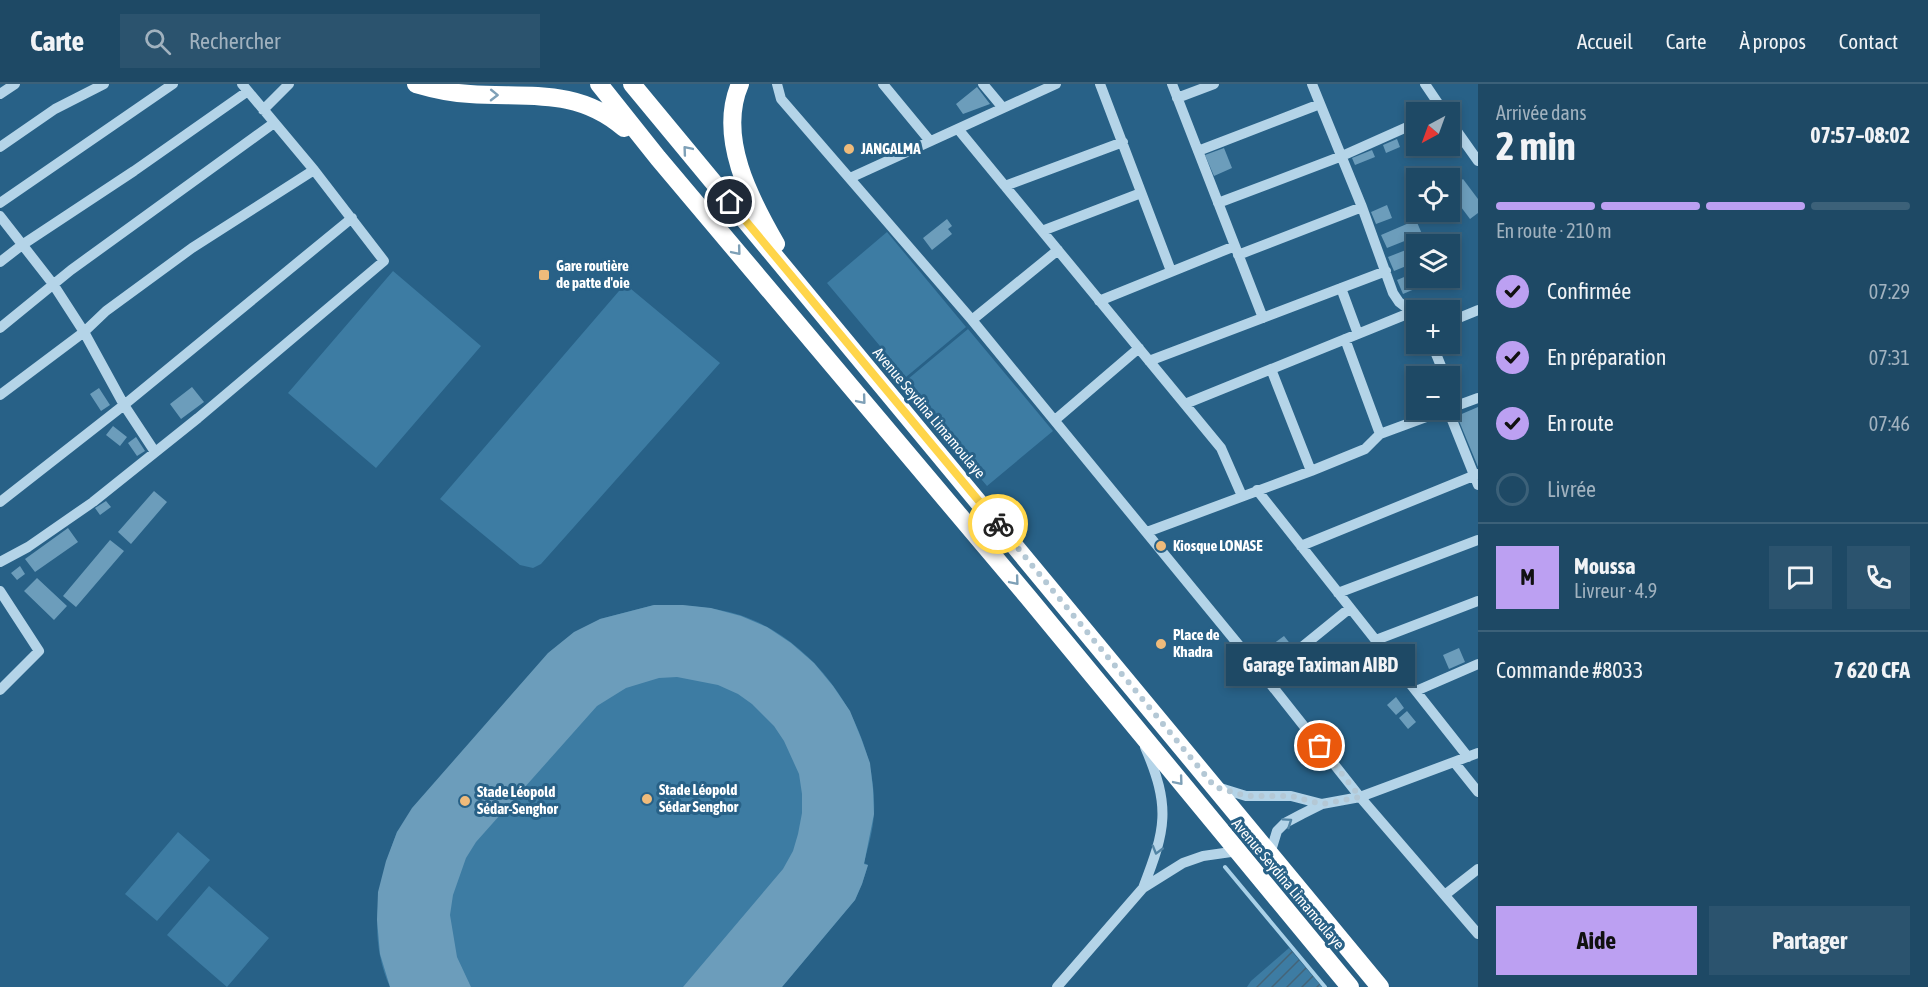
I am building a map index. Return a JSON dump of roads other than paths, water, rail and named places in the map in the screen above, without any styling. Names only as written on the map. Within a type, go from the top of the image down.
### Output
[{"type":"highway","points":[[416,84],[444,92],[550,96],[572,100],[608,114],[658,158]]},
{"type":"highway","name":"Avenue Seydina Limamoulaye","points":[[598,84],[1350,987]]},
{"type":"highway","name":"Avenue Seydina Limamoulaye","points":[[632,84],[1380,987]]},
{"type":"highway","points":[[740,84],[733,112],[734,140],[740,167],[765,224],[801,287]]},
{"type":"street","points":[[0,94],[15,84]]},
{"type":"street","points":[[0,147],[55,110],[104,84]]},
{"type":"street","points":[[0,203],[173,84]]},
{"type":"street","points":[[263,110],[289,84]]},
{"type":"street","points":[[777,84],[781,99],[972,320],[1265,676],[1360,797],[1446,894],[1478,934]]},
{"type":"street","points":[[883,84],[930,141]]},
{"type":"street","points":[[983,84],[1003,108]]},
{"type":"street","points":[[850,178],[1056,84]]},
{"type":"street","points":[[1100,84],[1171,271]]},
{"type":"street","points":[[1172,84],[1263,318]]},
{"type":"street","points":[[1177,98],[1214,84]]},
{"type":"street","points":[[1312,84],[1362,207],[1393,293],[1406,308]]},
{"type":"street","points":[[1425,84],[1436,102]]},
{"type":"street","points":[[0,262],[134,171],[245,87],[314,170],[384,261],[93,502],[28,547],[0,562]]},
{"type":"street","points":[[1198,151],[1320,104]]},
{"type":"street","points":[[0,328],[53,284],[142,217],[274,123]]},
{"type":"street","points":[[1218,203],[1342,156],[1406,127]]},
{"type":"street","points":[[958,129],[1221,448],[1242,496]]},
{"type":"street","points":[[1460,136],[1478,161]]},
{"type":"street","points":[[1005,186],[1123,142]]},
{"type":"street","points":[[0,395],[84,332],[106,311],[192,248],[314,170]]},
{"type":"street","points":[[1042,231],[1141,193]]},
{"type":"street","points":[[1100,301],[1171,271],[1237,251],[1362,207]]},
{"type":"street","points":[[0,216],[53,284],[84,332],[124,405],[155,452]]},
{"type":"street","points":[[0,502],[124,405],[352,218]]},
{"type":"street","points":[[972,320],[1058,250]]},
{"type":"street","points":[[1149,361],[1386,271]]},
{"type":"street","points":[[1341,288],[1358,334]]},
{"type":"street","points":[[1460,317],[1478,310]]},
{"type":"street","points":[[1185,404],[1406,317]]},
{"type":"street","points":[[1345,339],[1380,434]]},
{"type":"street","points":[[1055,420],[1138,348]]},
{"type":"street","points":[[1271,369],[1311,471]]},
{"type":"street","points":[[1460,405],[1478,398]]},
{"type":"street","points":[[1147,532],[1365,449],[1380,434],[1419,420]]},
{"type":"street","points":[[1301,546],[1477,478],[1456,420]]},
{"type":"street","points":[[1257,490],[1416,691],[1473,755],[1360,797],[1322,804],[1285,823],[1277,831],[1270,854]]},
{"type":"street","points":[[1338,593],[1478,540]]},
{"type":"street","points":[[0,690],[39,651],[1,596]]},
{"type":"street","points":[[1376,640],[1478,601]]},
{"type":"street","points":[[1265,676],[1350,608]]},
{"type":"street","points":[[1416,691],[1478,664]]},
{"type":"street","points":[[1139,733],[1151,761],[1163,802],[1163,823],[1158,848],[1143,888]]},
{"type":"street","points":[[1454,762],[1478,792]]},
{"type":"street","points":[[1215,787],[1246,796],[1291,796],[1322,804]]},
{"type":"street","points":[[1057,987],[1143,888],[1183,863],[1203,856],[1238,851]]},
{"type":"street","points":[[1446,894],[1478,869]]},
{"type":"waterway","points":[[1225,867],[1325,987]]},
{"type":"place","name":"JANGALMA","points":[[849,149]]},
{"type":"place","name":"Gare routière de patte d'oie","points":[[544,275]]},
{"type":"place","name":"Kiosque LONASE","points":[[1161,546]]},
{"type":"place","name":"Place de Khadra","points":[[1161,644]]},
{"type":"place","name":"Garage Taximan AIBD","points":[[1320,746]]},
{"type":"place","name":"Stade Léopold Sédar Senghor","points":[[647,799]]},
{"type":"place","name":"Stade Léopold Sédar-Senghor","points":[[465,801]]}]
